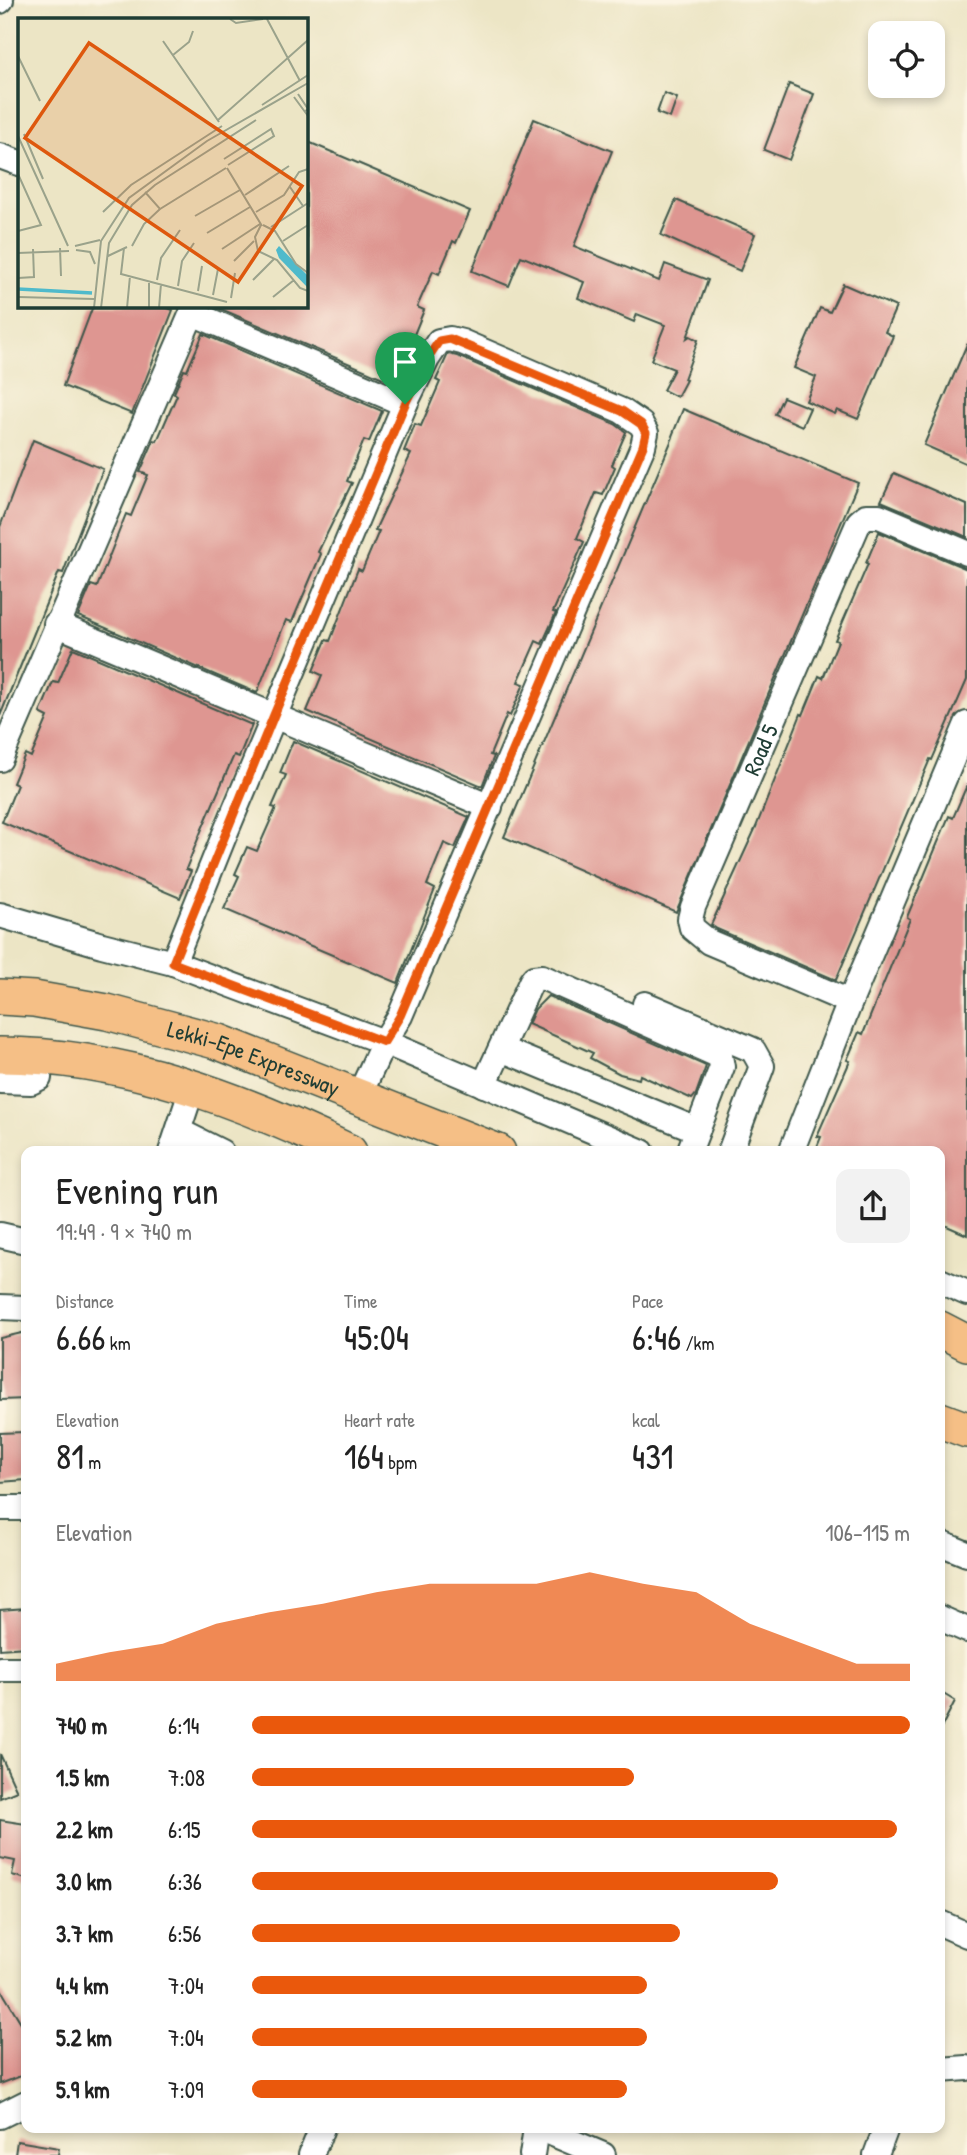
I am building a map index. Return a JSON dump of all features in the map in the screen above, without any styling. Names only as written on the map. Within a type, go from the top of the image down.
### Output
[{"type":"highway","name":"Lekki-Epe Expressway","points":[[0,996],[79,1007],[149,1022],[219,1042],[482,1146]]},
{"type":"highway","name":"Lekki-Epe Expressway","points":[[0,1055],[41,1055],[193,1086],[287,1122],[337,1146]]},
{"type":"highway","points":[[945,1332],[967,1343]]},
{"type":"highway","points":[[945,1422],[967,1430]]},
{"type":"street","points":[[0,156],[18,163]]},
{"type":"street","points":[[0,759],[193,309],[405,404]]},
{"type":"street","points":[[173,963],[405,404],[439,341],[450,339],[622,411],[641,424],[646,433],[643,446],[400,1016],[384,1042],[358,1098]]},
{"type":"street","name":"Road 5","points":[[850,1002],[709,942],[692,928],[690,919],[693,907],[859,522],[866,516],[879,516],[967,553]]},
{"type":"street","points":[[56,624],[490,807]]},
{"type":"street","points":[[793,1146],[850,1002],[967,724]]},
{"type":"street","points":[[0,915],[173,963],[384,1042],[628,1146]]},
{"type":"street","points":[[542,960],[753,1051],[762,1066],[732,1146]]},
{"type":"street","points":[[484,1085],[531,982],[534,978],[542,977],[720,1056],[722,1067],[693,1141],[501,1049]]},
{"type":"street","points":[[0,1081],[31,1082],[39,1078],[41,1055]]},
{"type":"street","points":[[193,1086],[175,1141],[195,1146]]},
{"type":"street","points":[[0,1235],[21,1240]]},
{"type":"street","points":[[945,1283],[967,1293]]},
{"type":"street","points":[[0,1307],[21,1308]]},
{"type":"street","points":[[0,1508],[21,1508]]},
{"type":"street","points":[[945,1545],[967,1555]]},
{"type":"street","points":[[945,1620],[967,1630]]},
{"type":"street","points":[[0,1669],[21,1669]]},
{"type":"street","points":[[945,1925],[967,1935]]},
{"type":"street","points":[[945,2070],[967,2068]]},
{"type":"street","points":[[0,2116],[21,2106]]},
{"type":"street","points":[[311,2155],[320,2133]]},
{"type":"street","points":[[532,2155],[537,2133]]},
{"type":"street","points":[[550,2133],[603,2155]]},
{"type":"street","points":[[876,2155],[884,2133]]},
{"type":"building","points":[[789,84],[814,94],[789,160],[764,150]]},
{"type":"building","points":[[664,93],[677,98],[670,118],[657,113]]},
{"type":"building","points":[[534,119],[612,151],[574,246],[659,281],[665,264],[708,280],[687,338],[690,336],[698,340],[684,379],[686,380],[677,397],[663,390],[674,369],[651,360],[665,325],[637,314],[634,322],[578,298],[584,282],[521,256],[509,286],[472,271]]},
{"type":"building","points":[[308,142],[470,211],[439,274],[433,271],[417,307],[424,310],[390,381],[219,308],[308,308]]},
{"type":"building","points":[[676,200],[755,234],[740,271],[661,235]]},
{"type":"building","points":[[843,284],[896,307],[885,332],[893,336],[858,419],[837,410],[835,414],[806,401],[816,377],[794,368],[820,308],[830,312]]},
{"type":"building","points":[[92,308],[173,310],[132,414],[63,386]]},
{"type":"building","points":[[203,334],[382,411],[369,442],[364,440],[347,481],[352,483],[318,552],[321,554],[292,622],[286,620],[257,693],[78,616],[91,585],[97,587],[126,514],[131,516],[148,475],[140,472],[154,440],[157,441],[177,395],[174,393]]},
{"type":"building","points":[[967,344],[967,464],[924,445]]},
{"type":"building","points":[[448,354],[615,424],[626,432],[603,495],[596,493],[577,538],[584,542],[553,612],[556,613],[542,644],[536,641],[518,682],[524,684],[510,716],[507,714],[490,755],[494,756],[482,786],[307,711],[322,675],[313,671],[326,640],[330,641],[358,569],[362,571],[379,531],[375,530],[411,454],[404,451],[415,424],[421,426],[440,382],[436,380]]},
{"type":"building","points":[[783,397],[810,408],[802,426],[775,414]]},
{"type":"building","points":[[683,409],[858,483],[676,912],[504,837]]},
{"type":"building","points":[[33,440],[103,469],[63,573],[59,572],[0,716],[0,527]]},
{"type":"building","points":[[894,473],[967,505],[967,537],[881,501]]},
{"type":"building","points":[[879,532],[967,569],[967,680],[932,760],[930,759],[836,980],[711,925],[756,827],[801,714],[803,715],[819,676],[823,678],[838,641],[835,640]]},
{"type":"building","points":[[73,648],[252,725],[239,757],[234,755],[202,829],[186,869],[191,871],[180,898],[2,822],[17,785],[13,783],[25,754],[31,757],[48,717],[40,713],[53,682],[58,683]]},
{"type":"building","points":[[293,741],[469,817],[455,848],[444,843],[427,885],[435,889],[398,983],[224,909],[239,876],[235,874],[247,847],[257,851],[276,808],[272,807],[286,775],[280,773]]},
{"type":"building","points":[[967,785],[967,1235],[945,1225],[945,1146],[817,1146],[821,1137],[817,1136],[850,1061],[847,1060],[859,1032],[863,1034],[949,816],[953,818]]},
{"type":"building","points":[[548,996],[706,1066],[696,1094],[692,1099],[640,1075],[639,1079],[620,1074],[590,1058],[593,1053],[528,1024],[535,1009]]},
{"type":"building","points":[[21,1333],[21,1399],[0,1400],[0,1338]]},
{"type":"building","points":[[21,1432],[21,1480],[0,1482],[0,1433]]},
{"type":"building","points":[[21,1608],[21,1647],[0,1649],[0,1610]]},
{"type":"building","points":[[945,1695],[955,1701],[945,1720]]},
{"type":"building","points":[[0,1754],[17,1791],[0,1798]]},
{"type":"building","points":[[0,1820],[21,1823],[21,1878],[12,1875],[15,1861],[0,1858]]},
{"type":"building","points":[[0,1988],[21,2023],[21,2076],[0,2084]]},
{"type":"building","points":[[17,2141],[59,2148],[58,2155],[15,2155]]},
{"type":"route","points":[[450,339],[622,411],[641,424],[646,433],[643,446],[469,856],[400,1016],[384,1042],[173,963],[405,404],[439,341],[450,339]]}]
